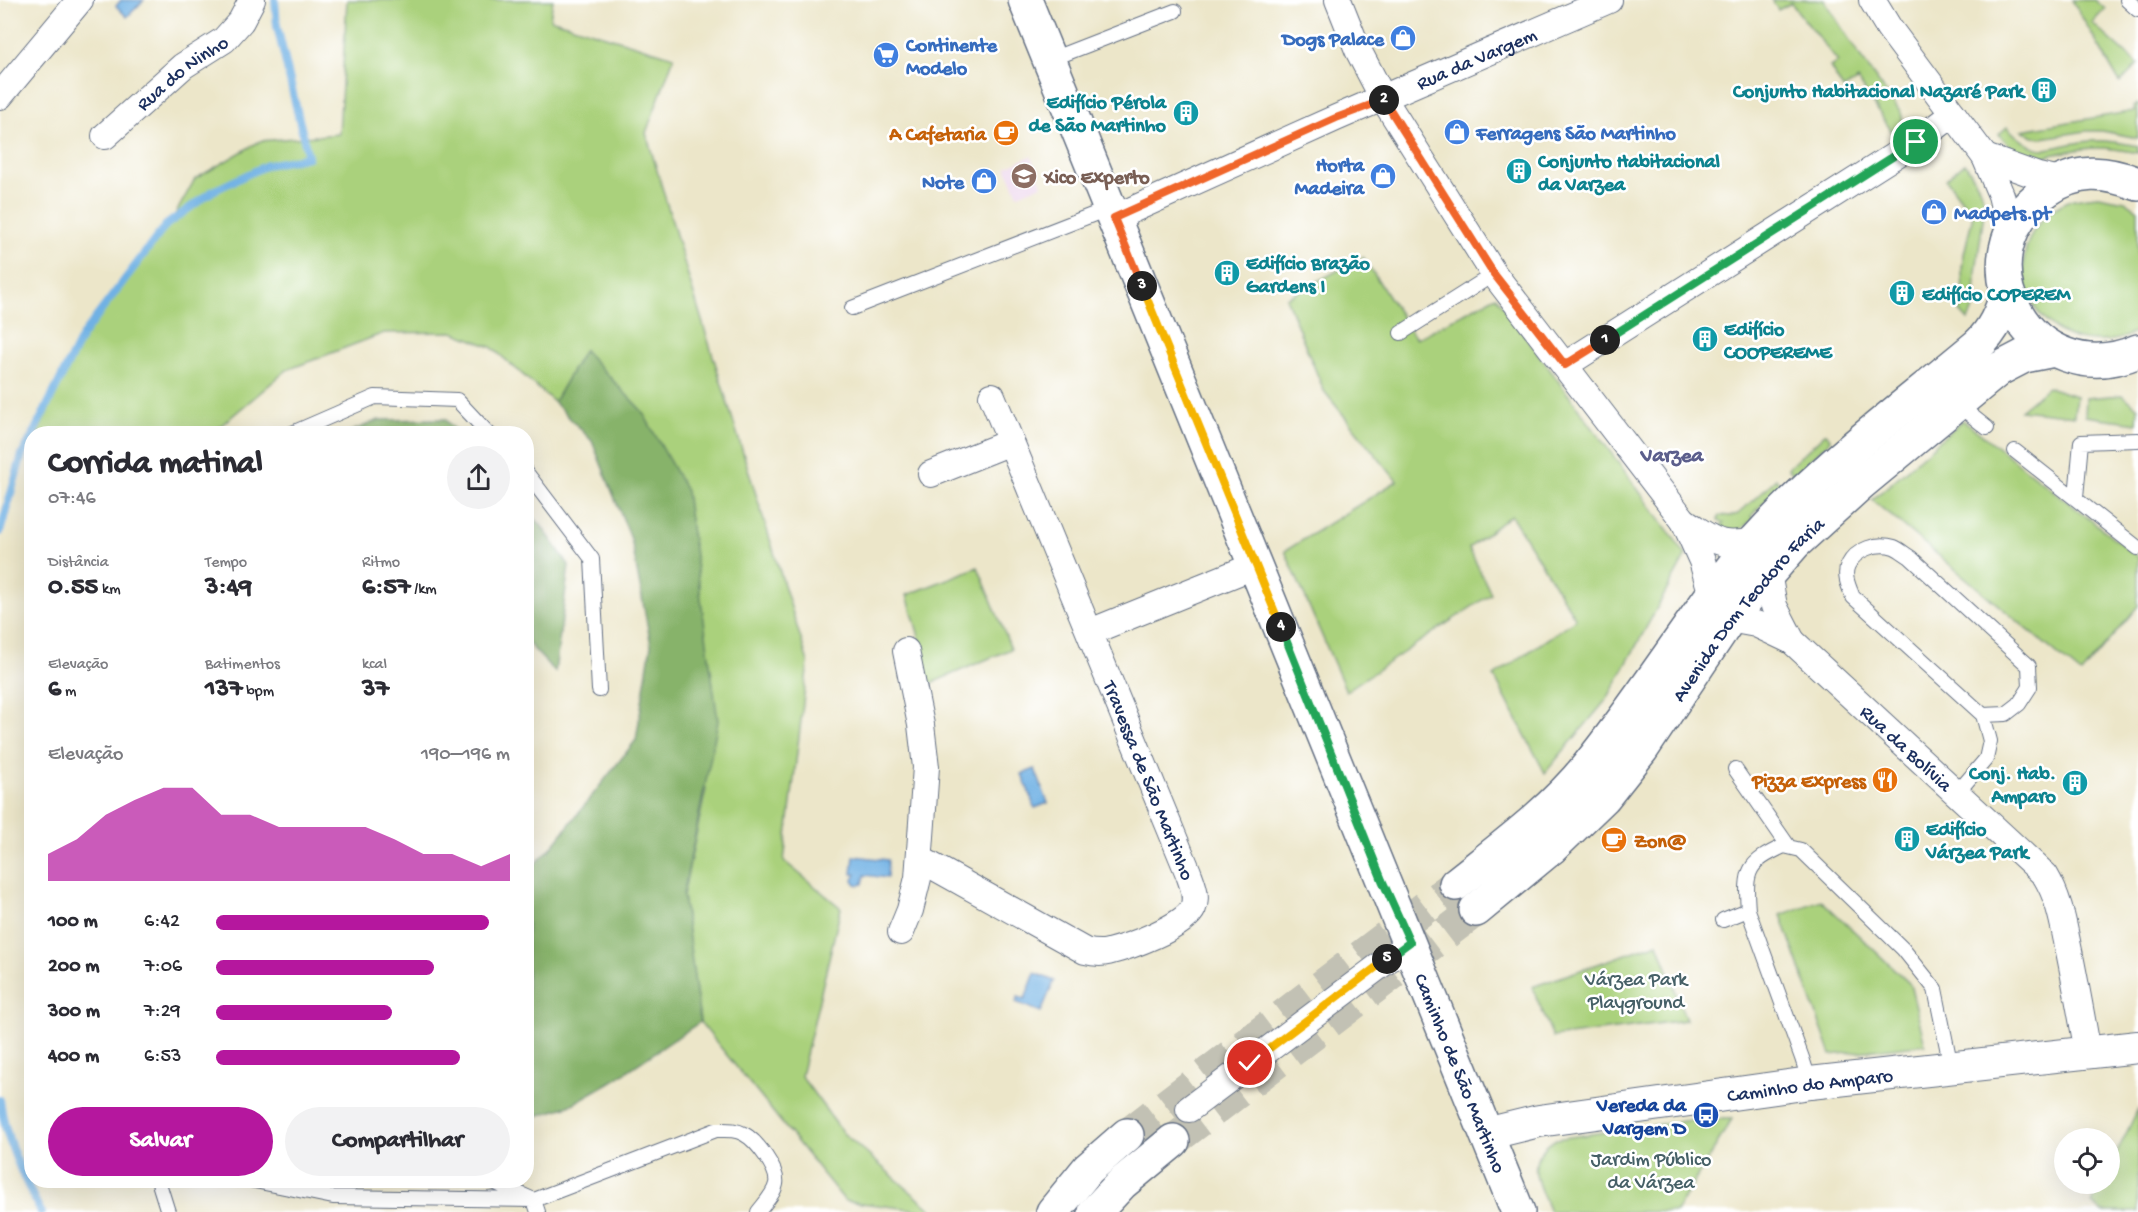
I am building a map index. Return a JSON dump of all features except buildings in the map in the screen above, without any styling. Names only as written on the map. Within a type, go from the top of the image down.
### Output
[{"type":"main road","name":"Caminho de São Martinho","points":[[1025,0],[1518,1212]]},
{"type":"main road","points":[[2131,178],[2088,174],[2060,181],[2030,202],[2010,233],[2004,254],[2004,276],[2007,293],[2019,319],[2034,336],[2054,350],[2076,358],[2099,361],[2132,357]]},
{"type":"main road","name":"Avenida Dom Teodoro Faria","points":[[1476,910],[1551,848],[1604,797],[1641,749],[1755,541],[1790,505],[1990,334],[2007,293]]},
{"type":"main road","name":"Avenida Dom Teodoro Faria","points":[[1456,885],[1535,820],[1586,768],[1620,724],[1720,607],[1768,573],[1795,543],[1829,512],[1999,369],[2024,356],[2054,350]]},
{"type":"main road","points":[[1053,1212],[1088,1169],[1127,1135]]},
{"type":"main road","points":[[1095,1212],[1122,1184],[1173,1141]]},
{"type":"street","points":[[0,96],[80,0]]},
{"type":"street","name":"Rua do Ninho","points":[[105,136],[183,66],[224,40],[241,21],[252,0]]},
{"type":"street","points":[[1338,0],[1358,50],[1383,98],[1494,274],[1684,521],[1720,607]]},
{"type":"street","name":"Rua da Vargem","points":[[1112,213],[1609,0]]},
{"type":"street","points":[[1872,0],[1889,28],[1985,157],[2001,195],[2010,233]]},
{"type":"street","points":[[1565,365],[1916,142],[1953,114]]},
{"type":"street","points":[[1985,157],[2038,176],[2060,181]]},
{"type":"street","name":"Travessa de São Martinho","points":[[920,858],[1085,951],[1095,953],[1107,953],[1163,931],[1189,915],[1194,906],[1195,896],[1192,884],[992,396]]},
{"type":"street","points":[[931,474],[1011,442]]},
{"type":"street","points":[[1684,521],[1717,542],[1734,545],[1755,541]]},
{"type":"street","points":[[1090,632],[1256,565]]},
{"type":"street","name":"Rua da Bolívia","points":[[1768,573],[1774,606],[1792,641]]},
{"type":"street","name":"Rua da Bolívia","points":[[1720,607],[1792,641],[2045,875],[2055,892],[2079,998],[2088,1053]]},
{"type":"street","points":[[901,932],[910,910],[918,878],[926,767],[921,725],[906,651]]},
{"type":"street","points":[[1189,1109],[1410,942]]},
{"type":"street","name":"Caminho do Amparo","points":[[1486,1134],[1539,1121],[1809,1083],[2138,1047]]},
{"type":"lane","points":[[2127,0],[2138,10]]},
{"type":"lane","points":[[1049,60],[1175,11]]},
{"type":"lane","points":[[852,308],[1112,213]]},
{"type":"lane","points":[[1401,333],[1494,274]]},
{"type":"lane","points":[[308,426],[375,397],[457,400],[481,426]]},
{"type":"lane","points":[[1957,404],[1987,428]]},
{"type":"lane","points":[[2076,497],[2081,441],[2138,440]]},
{"type":"lane","points":[[2015,452],[2076,497],[2138,548]]},
{"type":"lane","points":[[534,483],[592,559],[598,690]]},
{"type":"lane","points":[[1957,793],[1986,759],[1989,741],[1983,715],[1853,597],[1846,582],[1847,566],[1858,554],[1873,545],[1893,547],[1910,557],[2028,666],[2030,687],[2019,704],[2006,714],[1983,715]]},
{"type":"lane","points":[[1735,769],[1789,847]]},
{"type":"lane","points":[[1809,1083],[1748,910],[1747,888],[1751,868],[1762,856],[1784,846],[1801,850],[1903,949],[1920,969],[1935,989],[1951,1067]]},
{"type":"lane","points":[[1723,920],[1748,910]]},
{"type":"lane","points":[[289,1188],[333,1197],[536,1206],[716,1130],[731,1129],[747,1135],[771,1163],[777,1176],[776,1186],[758,1212]]},
{"type":"lane","points":[[160,1188],[168,1212]]},
{"type":"lane","points":[[503,1188],[536,1206]]},
{"type":"shaded area","name":"Xico Experto","points":[[1031,156],[1042,185],[1018,195],[1006,167]]},
{"type":"green space","points":[[347,0],[553,0],[550,19],[674,57],[646,133],[808,662],[784,861],[841,908],[801,1076],[843,1133],[934,1212],[845,1201],[700,1022],[683,895],[706,789],[584,350],[554,402],[491,347],[453,332],[384,333],[287,370],[220,426],[41,426],[83,337],[168,227],[195,179],[260,141],[339,134]]},
{"type":"green space","points":[[1772,0],[1824,0],[1859,55],[1901,113],[1902,122],[1899,127],[1892,132],[1858,80],[1843,89],[1830,67],[1838,62],[1791,3],[1778,10]]},
{"type":"green space","points":[[2072,0],[2095,0],[2105,9],[2092,23],[2138,64],[2120,83]]},
{"type":"green space","points":[[2138,103],[2138,138],[2102,131],[2086,131],[2042,138],[2033,137],[2022,130],[2135,111],[2134,107]]},
{"type":"green space","points":[[2007,127],[2019,138],[2039,148],[2047,149],[2078,142],[2104,141],[2138,146],[2138,153],[2090,148],[2047,156],[2029,156],[2010,146],[1999,134]]},
{"type":"green space","points":[[1965,163],[1980,188],[1985,204],[1976,272],[1975,305],[1968,320],[1960,311],[1963,304],[1962,268],[1973,215],[1946,179]]},
{"type":"green space","points":[[2098,196],[2125,201],[2138,210],[2138,329],[2123,337],[2095,341],[2068,336],[2047,322],[2032,303],[2025,281],[2025,257],[2032,234],[2047,214],[2071,200]]},
{"type":"green space","points":[[1363,257],[1416,339],[1496,296],[1686,555],[1607,699],[1545,773],[1494,676],[1576,619],[1511,515],[1469,548],[1491,594],[1346,691],[1285,551],[1397,481],[1324,391],[1286,298]]},
{"type":"green space","points":[[584,350],[642,411],[686,491],[718,721],[683,895],[700,1022],[614,1080],[569,1106],[534,1117],[534,865],[550,849],[636,740],[651,645],[631,539],[592,441],[554,402]]},
{"type":"green space","points":[[2048,387],[2076,396],[2074,416],[2020,410]]},
{"type":"green space","points":[[2123,395],[2138,408],[2137,423],[2085,416],[2086,398]]},
{"type":"green space","points":[[445,419],[452,426],[364,426],[379,420]]},
{"type":"green space","points":[[1963,420],[2138,557],[2138,606],[2081,674],[1872,500]]},
{"type":"green space","points":[[1826,433],[1830,439],[1829,442],[1794,475],[1788,468]]},
{"type":"green space","points":[[1776,479],[1781,485],[1751,516],[1753,519],[1748,524],[1735,532],[1714,534],[1724,523],[1718,521],[1719,515],[1738,514]]},
{"type":"green space","points":[[534,518],[569,565],[555,672],[534,650]]},
{"type":"green space","points":[[978,567],[1011,649],[927,685],[920,640],[907,595]]},
{"type":"green space","points":[[1821,900],[1910,984],[1925,1044],[1831,1055],[1781,915]]},
{"type":"green space","name":"Várzea Park Playground","points":[[1658,943],[1686,1020],[1553,1037],[1532,987]]},
{"type":"green space","points":[[2138,1109],[2138,1212],[2103,1212],[2092,1204],[2097,1194],[2120,1194],[2120,1146]]},
{"type":"green space","name":"Jardim Público da Várzea","points":[[1698,1119],[1732,1119],[1676,1212],[1550,1212],[1538,1181],[1536,1163],[1545,1147],[1556,1139]]},
{"type":"water","points":[[121,0],[144,0],[127,17],[116,6]]},
{"type":"water","points":[[1035,769],[1048,803],[1035,808],[1022,774]]},
{"type":"water","points":[[854,856],[888,860],[887,878],[865,875],[863,884],[856,884],[853,880],[856,874],[852,874]]},
{"type":"water","points":[[1035,973],[1054,981],[1041,1012],[1016,1002],[1018,997],[1025,999]]},
{"type":"waterway","points":[[37,426],[82,336],[166,225],[213,191],[267,165],[308,157],[277,26],[275,0]]},
{"type":"waterway","points":[[0,532],[24,451]]},
{"type":"waterway","points":[[0,1100],[10,1143],[24,1177]]},
{"type":"waterway","points":[[29,1188],[41,1212]]},
{"type":"tunnel","points":[[1127,1135],[1456,884]]},
{"type":"tunnel","points":[[1173,1141],[1476,910]]},
{"type":"place","name":"Dogs Palace","points":[[1403,38]]},
{"type":"place","name":"Continente Modelo","points":[[886,55]]},
{"type":"place","name":"Conjunto Habitacional Nazaré Park","points":[[2044,90]]},
{"type":"place","name":"Edifício Pérola de São Martinho","points":[[1186,113]]},
{"type":"place","name":"Ferragens São Martinho","points":[[1457,132]]},
{"type":"place","name":"A Cafetaria","points":[[1006,133]]},
{"type":"place","name":"Conjunto Habitacional da Varzea","points":[[1519,171]]},
{"type":"place","name":"Xico Experto","points":[[1024,176]]},
{"type":"place","name":"Horta Madeira","points":[[1383,176]]},
{"type":"place","name":"Note","points":[[984,181]]},
{"type":"place","name":"Madpets.pt","points":[[1934,212]]},
{"type":"place","name":"Edifício Brazão Gardens I","points":[[1227,273]]},
{"type":"place","name":"Edifício COPEREM","points":[[1902,293]]},
{"type":"place","name":"Edifício COOPEREME","points":[[1705,339]]},
{"type":"place","name":"Pizza Express","points":[[1885,780]]},
{"type":"place","name":"Conj. Hab. Amparo","points":[[2075,783]]},
{"type":"place","name":"Edifício Várzea Park","points":[[1907,839]]},
{"type":"place","name":"Zon@","points":[[1614,840]]},
{"type":"place","name":"Vereda da Vargem D","points":[[1706,1115]]},
{"type":"district","name":"Varzea","points":[[1672,454]]},
{"type":"route","points":[[1250,1063],[1410,942],[1382,880],[1114,218],[1383,98],[1494,274],[1565,365],[1916,142]]}]
